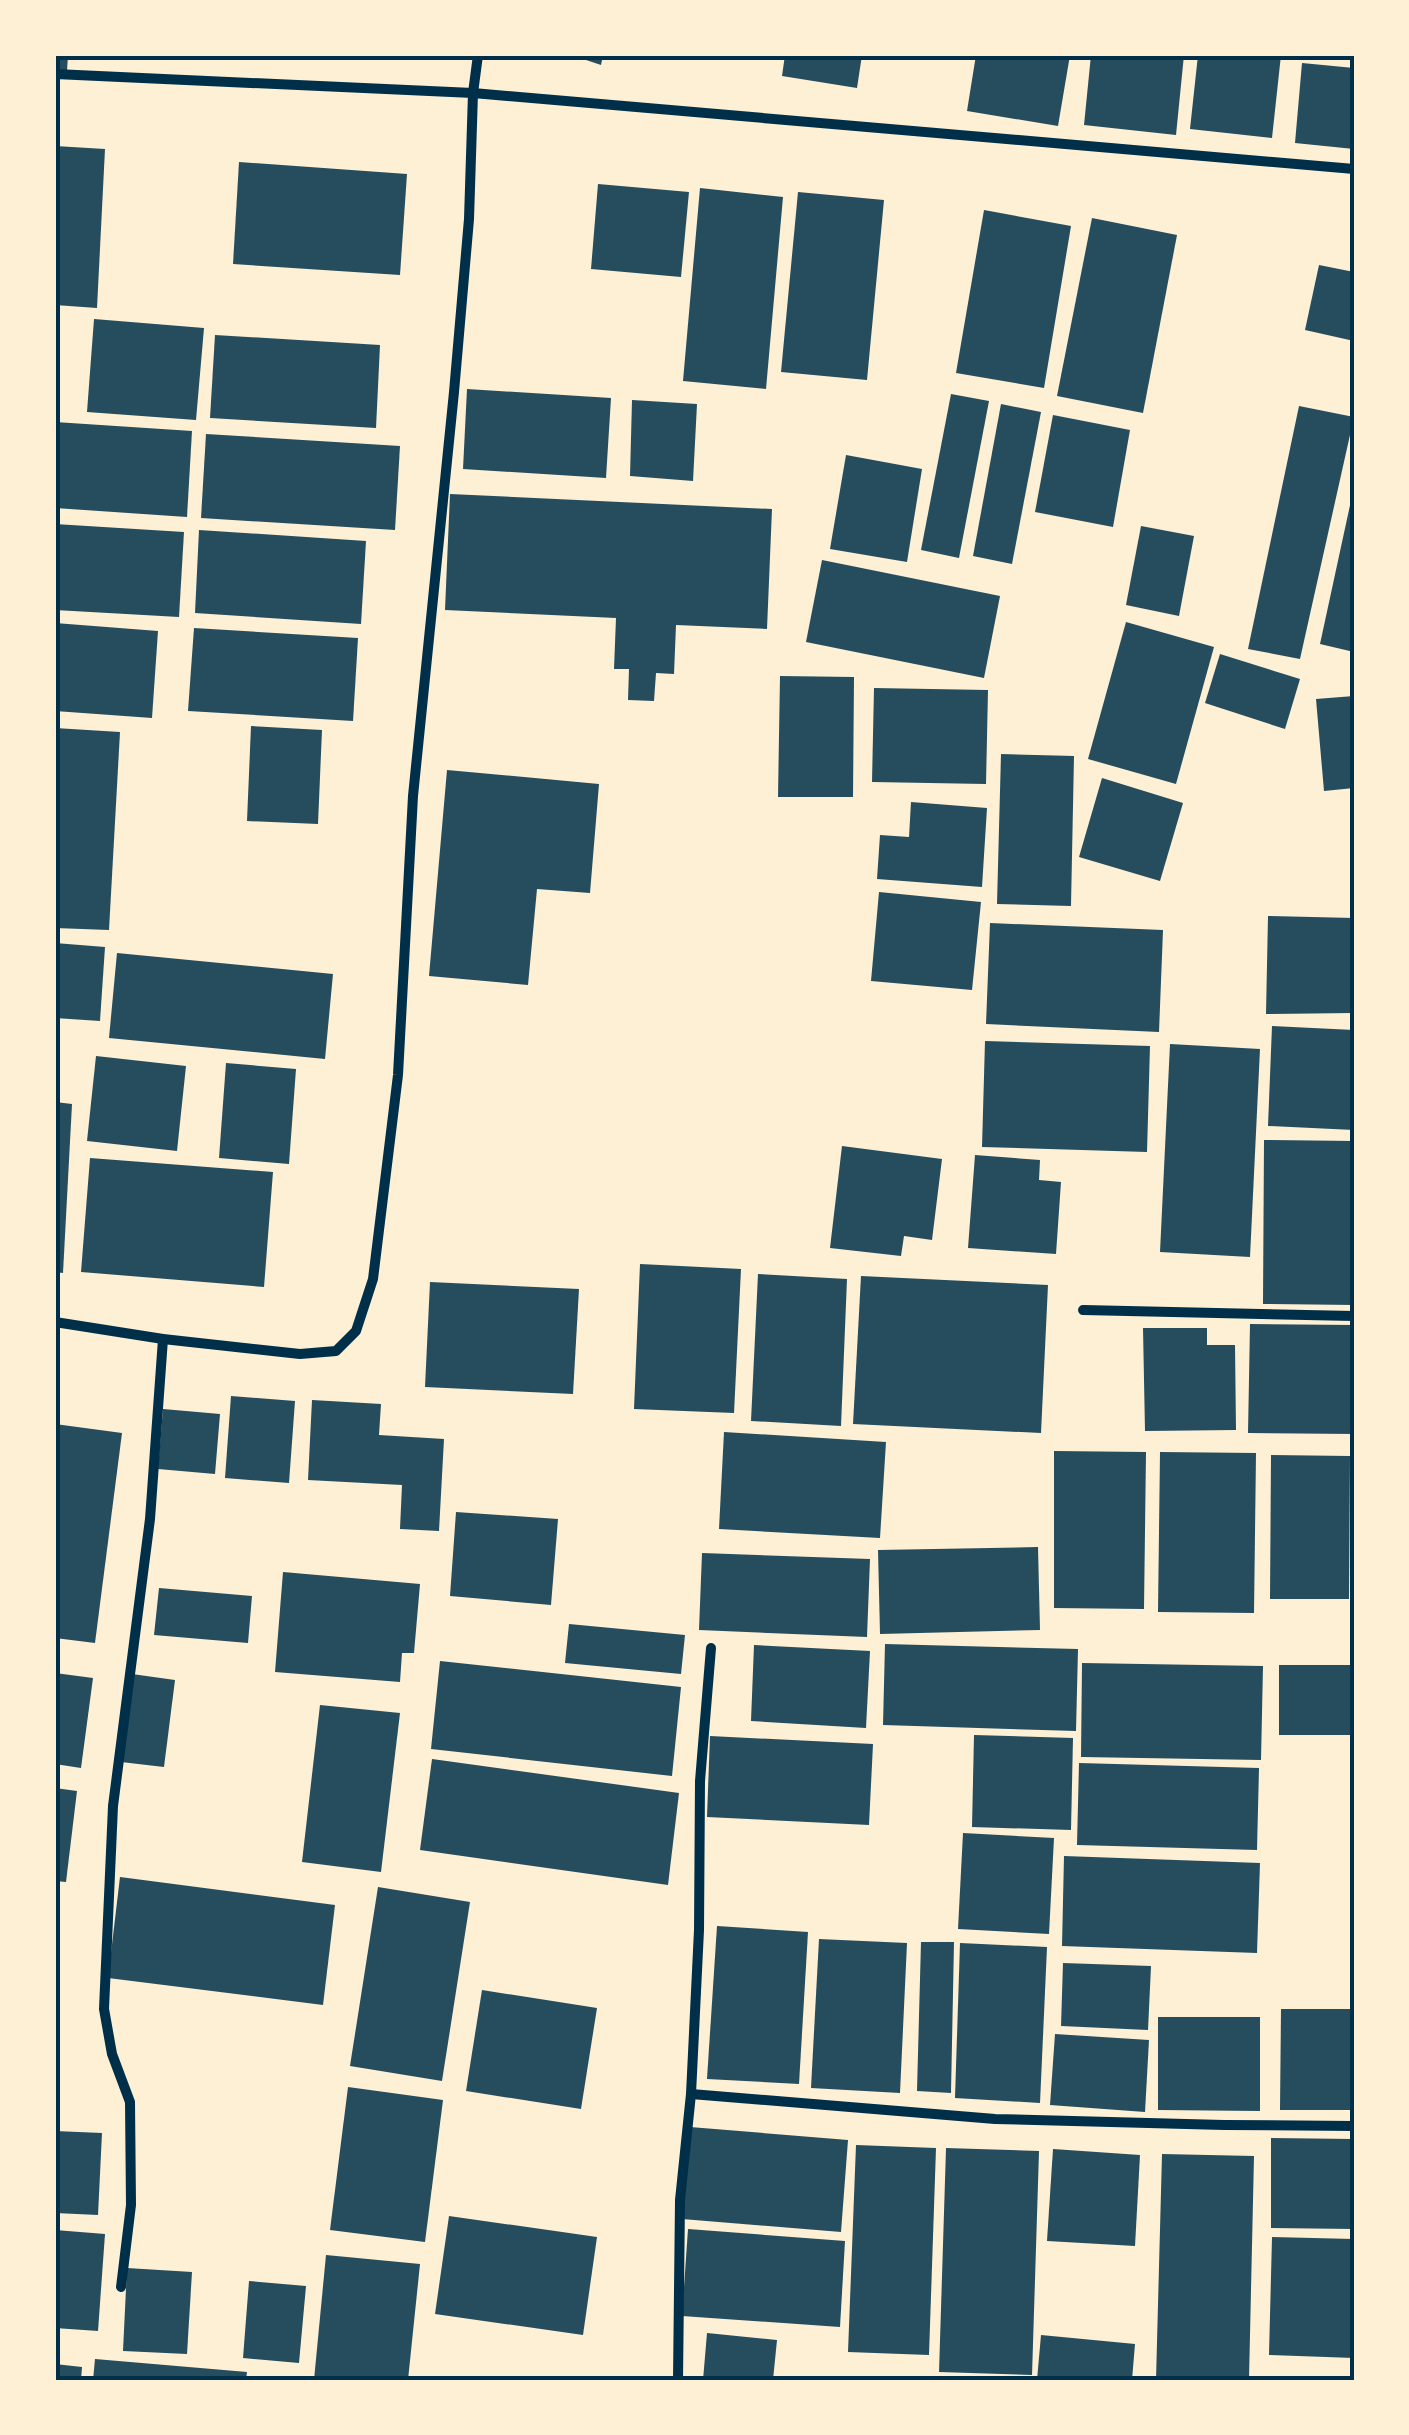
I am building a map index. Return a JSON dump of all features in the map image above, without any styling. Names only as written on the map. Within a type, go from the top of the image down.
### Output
[{"type":"street","points":[[55,1322],[163,1340],[300,1354],[336,1351],[356,1331],[373,1278],[398,1075],[413,796],[466,258],[478,55]]},
{"type":"street","points":[[55,74],[473,93],[1354,169]]},
{"type":"street","points":[[1082,1310],[1354,1316]]},
{"type":"street","points":[[122,2288],[131,2205],[130,2102],[112,2054],[104,2009],[113,1806],[150,1519],[163,1340]]},
{"type":"street","points":[[678,2380],[680,2200],[691,2094],[699,1930],[700,1781],[710,1648]]},
{"type":"street","points":[[691,2094],[995,2119],[1354,2126]]},
{"type":"building","points":[[55,55],[68,55],[67,71],[55,70]]},
{"type":"building","points":[[571,55],[603,55],[601,65]]},
{"type":"building","points":[[785,55],[862,55],[857,88],[782,76]]},
{"type":"building","points":[[976,55],[1070,55],[1058,126],[967,111]]},
{"type":"building","points":[[1091,55],[1184,55],[1176,135],[1084,125]]},
{"type":"building","points":[[1198,55],[1281,55],[1272,138],[1190,129]]},
{"type":"building","points":[[1302,63],[1354,68],[1354,149],[1295,143]]},
{"type":"building","points":[[55,146],[105,149],[97,308],[55,305]]},
{"type":"building","points":[[239,162],[407,174],[400,275],[233,264]]},
{"type":"building","points":[[598,184],[689,192],[681,277],[591,269]]},
{"type":"building","points":[[700,188],[783,197],[766,389],[683,381]]},
{"type":"building","points":[[798,192],[884,200],[867,380],[781,372]]},
{"type":"building","points":[[984,210],[1071,226],[1044,388],[956,373]]},
{"type":"building","points":[[1092,218],[1177,235],[1143,413],[1057,396]]},
{"type":"building","points":[[1319,265],[1354,272],[1354,341],[1305,330]]},
{"type":"building","points":[[94,319],[204,328],[196,420],[87,412]]},
{"type":"building","points":[[215,335],[380,345],[376,428],[210,418]]},
{"type":"building","points":[[467,389],[611,398],[606,478],[463,469]]},
{"type":"building","points":[[951,394],[989,401],[959,558],[921,550]]},
{"type":"building","points":[[632,400],[697,404],[693,481],[630,476]]},
{"type":"building","points":[[1001,404],[1041,412],[1012,564],[973,556]]},
{"type":"building","points":[[1299,406],[1354,417],[1300,659],[1248,649]]},
{"type":"building","points":[[1053,415],[1130,430],[1113,527],[1035,512]]},
{"type":"building","points":[[55,422],[192,431],[187,517],[55,508]]},
{"type":"building","points":[[206,434],[400,446],[395,530],[201,518]]},
{"type":"building","points":[[846,455],[922,469],[907,562],[830,549]]},
{"type":"building","points":[[450,494],[772,509],[767,629],[676,625],[674,674],[656,673],[654,701],[628,700],[629,669],[614,669],[616,618],[445,610]]},
{"type":"building","points":[[1354,496],[1354,652],[1320,644]]},
{"type":"building","points":[[55,524],[184,532],[179,617],[55,610]]},
{"type":"building","points":[[1141,526],[1194,536],[1179,616],[1126,605]]},
{"type":"building","points":[[199,530],[366,541],[361,624],[195,613]]},
{"type":"building","points":[[822,560],[1000,596],[984,678],[806,642]]},
{"type":"building","points":[[1126,622],[1214,647],[1176,784],[1088,759]]},
{"type":"building","points":[[55,623],[158,631],[152,718],[55,711]]},
{"type":"building","points":[[194,628],[358,638],[353,721],[188,711]]},
{"type":"building","points":[[1220,654],[1300,679],[1285,729],[1205,703]]},
{"type":"building","points":[[780,676],[854,677],[853,797],[778,797]]},
{"type":"building","points":[[874,688],[988,690],[986,784],[872,782]]},
{"type":"building","points":[[1354,696],[1354,788],[1324,791],[1316,699]]},
{"type":"building","points":[[251,726],[322,730],[318,824],[247,821]]},
{"type":"building","points":[[55,728],[120,732],[109,930],[55,928]]},
{"type":"building","points":[[1001,754],[1074,756],[1071,906],[997,904]]},
{"type":"building","points":[[447,770],[599,784],[590,893],[537,889],[528,985],[429,976]]},
{"type":"building","points":[[1102,778],[1183,803],[1160,881],[1079,857]]},
{"type":"building","points":[[911,802],[987,808],[982,887],[877,879],[880,835],[909,837]]},
{"type":"building","points":[[879,892],[981,902],[972,990],[871,981]]},
{"type":"building","points":[[1268,916],[1354,918],[1354,1013],[1266,1014]]},
{"type":"building","points":[[990,923],[1163,930],[1159,1032],[986,1024]]},
{"type":"building","points":[[55,943],[105,947],[100,1021],[55,1018]]},
{"type":"building","points":[[117,953],[333,974],[325,1059],[109,1038]]},
{"type":"building","points":[[1272,1026],[1354,1030],[1354,1130],[1268,1126]]},
{"type":"building","points":[[985,1041],[1150,1046],[1147,1152],[982,1147]]},
{"type":"building","points":[[1170,1044],[1260,1049],[1250,1257],[1160,1252]]},
{"type":"building","points":[[96,1056],[186,1066],[177,1151],[87,1141]]},
{"type":"building","points":[[226,1063],[296,1069],[289,1164],[219,1158]]},
{"type":"building","points":[[55,1102],[72,1104],[63,1273],[55,1272]]},
{"type":"building","points":[[1264,1140],[1354,1141],[1354,1305],[1263,1304]]},
{"type":"building","points":[[842,1146],[942,1159],[932,1240],[904,1236],[901,1256],[830,1248]]},
{"type":"building","points":[[975,1155],[1040,1160],[1039,1180],[1061,1182],[1056,1254],[968,1248]]},
{"type":"building","points":[[90,1158],[273,1172],[264,1287],[81,1272]]},
{"type":"building","points":[[640,1264],[741,1269],[734,1413],[634,1409]]},
{"type":"building","points":[[758,1274],[847,1279],[841,1426],[751,1421]]},
{"type":"building","points":[[861,1276],[1048,1285],[1041,1433],[853,1424]]},
{"type":"building","points":[[430,1282],[579,1289],[573,1394],[425,1387]]},
{"type":"building","points":[[1250,1324],[1354,1325],[1354,1434],[1248,1433]]},
{"type":"building","points":[[1143,1328],[1207,1328],[1207,1345],[1235,1345],[1236,1430],[1145,1431]]},
{"type":"building","points":[[231,1396],[295,1401],[289,1483],[225,1478]]},
{"type":"building","points":[[312,1400],[381,1404],[379,1435],[444,1439],[439,1531],[400,1529],[402,1485],[308,1480]]},
{"type":"building","points":[[163,1409],[220,1414],[215,1474],[158,1469]]},
{"type":"building","points":[[55,1424],[122,1433],[95,1643],[55,1638]]},
{"type":"building","points":[[724,1432],[886,1442],[880,1538],[719,1529]]},
{"type":"building","points":[[1054,1451],[1146,1452],[1144,1609],[1054,1608]]},
{"type":"building","points":[[1160,1452],[1256,1453],[1254,1613],[1158,1612]]},
{"type":"building","points":[[1271,1455],[1350,1456],[1349,1599],[1270,1599]]},
{"type":"building","points":[[456,1512],[558,1519],[551,1605],[450,1596]]},
{"type":"building","points":[[1038,1547],[1040,1630],[880,1634],[878,1550]]},
{"type":"building","points":[[702,1553],[870,1559],[867,1637],[699,1630]]},
{"type":"building","points":[[283,1572],[420,1584],[414,1653],[402,1653],[400,1682],[275,1672]]},
{"type":"building","points":[[159,1588],[252,1596],[248,1643],[154,1635]]},
{"type":"building","points":[[569,1624],[685,1635],[681,1674],[565,1663]]},
{"type":"building","points":[[885,1644],[1078,1649],[1076,1731],[883,1725]]},
{"type":"building","points":[[754,1645],[870,1651],[866,1728],[751,1721]]},
{"type":"building","points":[[440,1661],[681,1687],[672,1776],[431,1749]]},
{"type":"building","points":[[1082,1663],[1263,1666],[1261,1760],[1081,1757]]},
{"type":"building","points":[[1279,1665],[1354,1665],[1354,1735],[1279,1735]]},
{"type":"building","points":[[55,1673],[93,1678],[81,1768],[55,1764]]},
{"type":"building","points":[[132,1674],[175,1680],[164,1767],[121,1762]]},
{"type":"building","points":[[320,1705],[400,1713],[381,1872],[302,1862]]},
{"type":"building","points":[[974,1735],[1073,1738],[1071,1830],[972,1827]]},
{"type":"building","points":[[710,1736],[873,1744],[869,1825],[707,1817]]},
{"type":"building","points":[[432,1759],[679,1793],[668,1885],[420,1850]]},
{"type":"building","points":[[1079,1763],[1259,1768],[1257,1850],[1077,1845]]},
{"type":"building","points":[[55,1788],[77,1791],[66,1882],[55,1881]]},
{"type":"building","points":[[963,1833],[1054,1838],[1049,1934],[958,1929]]},
{"type":"building","points":[[1064,1856],[1260,1863],[1257,1953],[1062,1946]]},
{"type":"building","points":[[120,1877],[335,1905],[323,2005],[108,1978]]},
{"type":"building","points":[[378,1887],[470,1902],[442,2081],[350,2066]]},
{"type":"building","points":[[717,1926],[808,1932],[799,2084],[707,2079]]},
{"type":"building","points":[[819,1939],[907,1943],[900,2093],[811,2088]]},
{"type":"building","points":[[921,1942],[954,1942],[951,2093],[917,2091]]},
{"type":"building","points":[[960,1943],[1047,1947],[1040,2103],[955,2098]]},
{"type":"building","points":[[1063,1963],[1151,1966],[1148,2030],[1061,2026]]},
{"type":"building","points":[[482,1990],[597,2008],[581,2109],[466,2091]]},
{"type":"building","points":[[1281,2009],[1354,2009],[1354,2110],[1280,2110]]},
{"type":"building","points":[[1158,2017],[1260,2017],[1260,2111],[1158,2110]]},
{"type":"building","points":[[1055,2034],[1149,2040],[1145,2112],[1050,2105]]},
{"type":"building","points":[[348,2087],[443,2100],[425,2242],[330,2230]]},
{"type":"building","points":[[690,2127],[848,2140],[841,2232],[682,2219]]},
{"type":"building","points":[[55,2131],[102,2133],[98,2215],[55,2213]]},
{"type":"building","points":[[1271,2138],[1354,2139],[1354,2229],[1271,2228]]},
{"type":"building","points":[[856,2145],[936,2148],[929,2355],[848,2352]]},
{"type":"building","points":[[946,2148],[1039,2151],[1032,2375],[939,2372]]},
{"type":"building","points":[[1053,2149],[1140,2155],[1135,2246],[1047,2241]]},
{"type":"building","points":[[1162,2154],[1254,2156],[1249,2380],[1156,2380]]},
{"type":"building","points":[[449,2216],[597,2237],[583,2335],[435,2314]]},
{"type":"building","points":[[688,2229],[845,2241],[840,2327],[682,2316]]},
{"type":"building","points":[[55,2230],[105,2234],[98,2331],[55,2328]]},
{"type":"building","points":[[1272,2237],[1354,2239],[1354,2358],[1269,2355]]},
{"type":"building","points":[[326,2255],[420,2264],[408,2380],[314,2380]]},
{"type":"building","points":[[127,2268],[192,2272],[187,2354],[123,2351]]},
{"type":"building","points":[[249,2281],[306,2286],[299,2363],[243,2358]]},
{"type":"building","points":[[707,2333],[777,2340],[773,2380],[703,2380]]},
{"type":"building","points":[[1041,2335],[1135,2344],[1132,2380],[1037,2380]]},
{"type":"building","points":[[95,2359],[247,2372],[246,2380],[93,2380]]},
{"type":"building","points":[[55,2364],[82,2367],[81,2380],[55,2380]]}]
